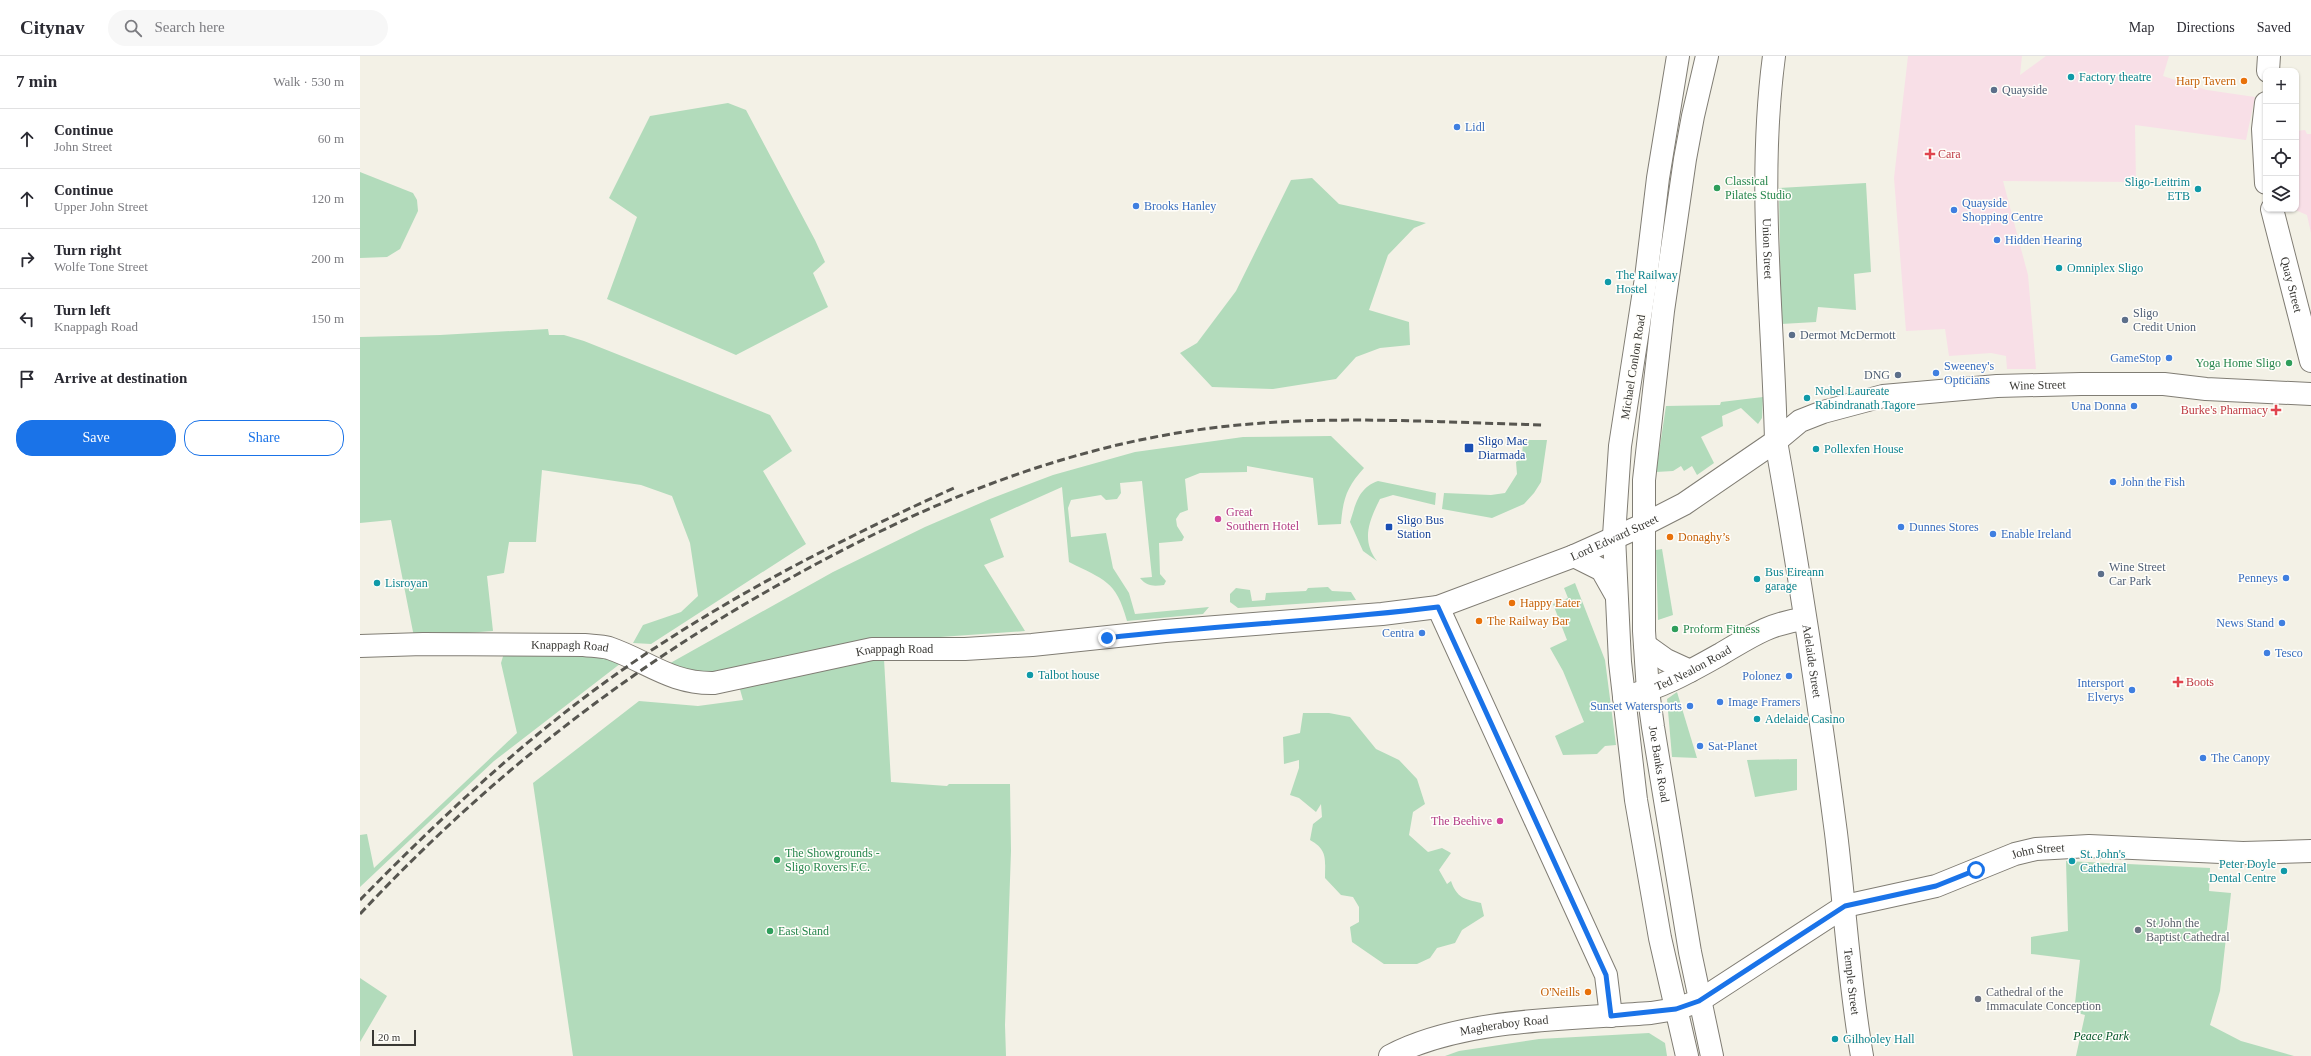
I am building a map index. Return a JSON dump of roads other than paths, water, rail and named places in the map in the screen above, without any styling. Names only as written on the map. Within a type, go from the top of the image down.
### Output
[{"type":"main road","name":"Michael Conlon Road","points":[[1614,536],[1620,446],[1646,278],[1658,178],[1678,56]]},
{"type":"main road","name":"Michael Conlon Road","points":[[1643,525],[1644,480],[1664,311],[1693,116],[1707,56]]},
{"type":"main road","name":"Union Street","points":[[1774,56],[1768,105],[1767,191],[1768,269],[1776,441]]},
{"type":"main road","points":[[2268,68],[2269,56]]},
{"type":"main road","points":[[2266,104],[2263,129],[2266,176]]},
{"type":"main road","name":"Quay Street","points":[[2273,212],[2311,360]]},
{"type":"main road","name":"Wine Street","points":[[1776,441],[1800,421],[1823,412],[1891,394],[1997,386],[2164,384],[2206,389],[2311,394]]},
{"type":"main road","name":"Lord Edward Street","points":[[1438,607],[1574,556],[1614,536],[1643,525],[1684,504],[1776,441]]},
{"type":"main road","name":"Adelaide Street","points":[[1776,441],[1795,542],[1804,619],[1845,906]]},
{"type":"main road","name":"Joe Banks Road","points":[[1643,525],[1645,645],[1648,692],[1699,1001],[1712,1056]]},
{"type":"main road","points":[[1614,536],[1616,596],[1624,697],[1646,866],[1687,1056]]},
{"type":"main road","points":[[1574,556],[1602,570],[1616,596]]},
{"type":"main road","points":[[1438,607],[1606,975],[1617,1016]]},
{"type":"main road","name":"Knappagh Road","points":[[360,646],[415,644],[584,645],[607,648],[678,679],[695,684],[714,683],[872,649],[965,649],[1032,645],[1165,631],[1382,614],[1438,607]]},
{"type":"main road","name":"Ted Nealon Road","points":[[1624,697],[1648,692],[1690,671],[1763,630],[1783,622],[1804,619]]},
{"type":"main road","points":[[1645,645],[1666,660],[1690,671]]},
{"type":"main road","name":"John Street","points":[[1845,906],[1936,886],[2015,854],[2051,847],[2089,846],[2243,853],[2311,851]]},
{"type":"main road","name":"Magheraboy Road","points":[[1390,1056],[1403,1049],[1448,1035],[1492,1025],[1617,1016],[1676,1009],[1699,1001],[1845,906]]},
{"type":"main road","name":"Temple Street","points":[[1845,906],[1853,1002],[1862,1056]]},
{"type":"railway","points":[[360,914],[459,816],[511,770],[564,727],[619,686],[676,647],[735,610],[796,575],[843,550],[938,505],[987,485],[1036,468],[1087,453],[1138,440],[1234,425],[1322,420],[1544,425]]},
{"type":"railway","points":[[360,900],[430,830],[503,763],[541,731],[620,672],[661,644],[769,580],[881,522],[956,487]]},
{"type":"place","name":"Factory theatre","points":[[2071,77]]},
{"type":"place","name":"Harp Tavern","points":[[2244,81]]},
{"type":"place","name":"Quayside","points":[[1994,90]]},
{"type":"place","name":"Lidl","points":[[1457,127]]},
{"type":"place","name":"Cara","points":[[1930,154]]},
{"type":"place","name":"Classical Pilates Studio","points":[[1717,188]]},
{"type":"place","name":"Sligo-Leitrim ETB","points":[[2198,189]]},
{"type":"place","name":"Brooks Hanley","points":[[1136,206]]},
{"type":"place","name":"Quayside Shopping Centre","points":[[1954,210]]},
{"type":"place","name":"Hidden Hearing","points":[[1997,240]]},
{"type":"place","name":"Omniplex Sligo","points":[[2059,268]]},
{"type":"place","name":"The Railway Hostel","points":[[1608,282]]},
{"type":"place","name":"Sligo Credit Union","points":[[2125,320]]},
{"type":"place","name":"Dermot McDermott","points":[[1792,335]]},
{"type":"place","name":"GameStop","points":[[2169,358]]},
{"type":"place","name":"Yoga Home Sligo","points":[[2289,363]]},
{"type":"place","name":"Sweeney's Opticians","points":[[1936,373]]},
{"type":"place","name":"DNG","points":[[1898,375]]},
{"type":"place","name":"Nobel Laureate Rabindranath Tagore","points":[[1807,398]]},
{"type":"place","name":"Una Donna","points":[[2134,406]]},
{"type":"place","name":"Burke's Pharmacy","points":[[2276,410]]},
{"type":"place","name":"Sligo Mac Diarmada","points":[[1469,448]]},
{"type":"place","name":"Pollexfen House","points":[[1816,449]]},
{"type":"place","name":"John the Fish","points":[[2113,482]]},
{"type":"place","name":"Great Southern Hotel","points":[[1218,519]]},
{"type":"place","name":"Sligo Bus Station","points":[[1389,527]]},
{"type":"place","name":"Dunnes Stores","points":[[1901,527]]},
{"type":"place","name":"Enable Ireland","points":[[1993,534]]},
{"type":"place","name":"Donaghy’s","points":[[1670,537]]},
{"type":"place","name":"Wine Street Car Park","points":[[2101,574]]},
{"type":"place","name":"Penneys","points":[[2286,578]]},
{"type":"place","name":"Bus Eireann garage","points":[[1757,579]]},
{"type":"place","name":"Lisroyan","points":[[377,583]]},
{"type":"place","name":"Happy Eater","points":[[1512,603]]},
{"type":"place","name":"The Railway Bar","points":[[1479,621]]},
{"type":"place","name":"News Stand","points":[[2282,623]]},
{"type":"place","name":"Proform Fitness","points":[[1675,629]]},
{"type":"place","name":"Centra","points":[[1422,633]]},
{"type":"place","name":"Tesco","points":[[2267,653]]},
{"type":"place","name":"Talbot house","points":[[1030,675]]},
{"type":"place","name":"Polonez","points":[[1789,676]]},
{"type":"place","name":"Boots","points":[[2178,682]]},
{"type":"place","name":"Intersport Elverys","points":[[2132,690]]},
{"type":"place","name":"Image Framers","points":[[1720,702]]},
{"type":"place","name":"Sunset Watersports","points":[[1690,706]]},
{"type":"place","name":"Adelaide Casino","points":[[1757,719]]},
{"type":"place","name":"Sat-Planet","points":[[1700,746]]},
{"type":"place","name":"The Canopy","points":[[2203,758]]},
{"type":"place","name":"The Beehive","points":[[1500,821]]},
{"type":"place","name":"The Showgrounds - Sligo Rovers F.C.","points":[[777,860]]},
{"type":"place","name":"St. John's Cathedral","points":[[2072,861]]},
{"type":"place","name":"Peter Doyle Dental Centre","points":[[2284,871]]},
{"type":"place","name":"St John the Baptist Cathedral","points":[[2138,930]]},
{"type":"place","name":"East Stand","points":[[770,931]]},
{"type":"place","name":"O'Neills","points":[[1588,992]]},
{"type":"place","name":"Cathedral of the Immaculate Conception","points":[[1978,999]]},
{"type":"place","name":"Gilhooley Hall","points":[[1835,1039]]},
{"type":"park label","name":"Peace Park","points":[[2101,1036]]}]
